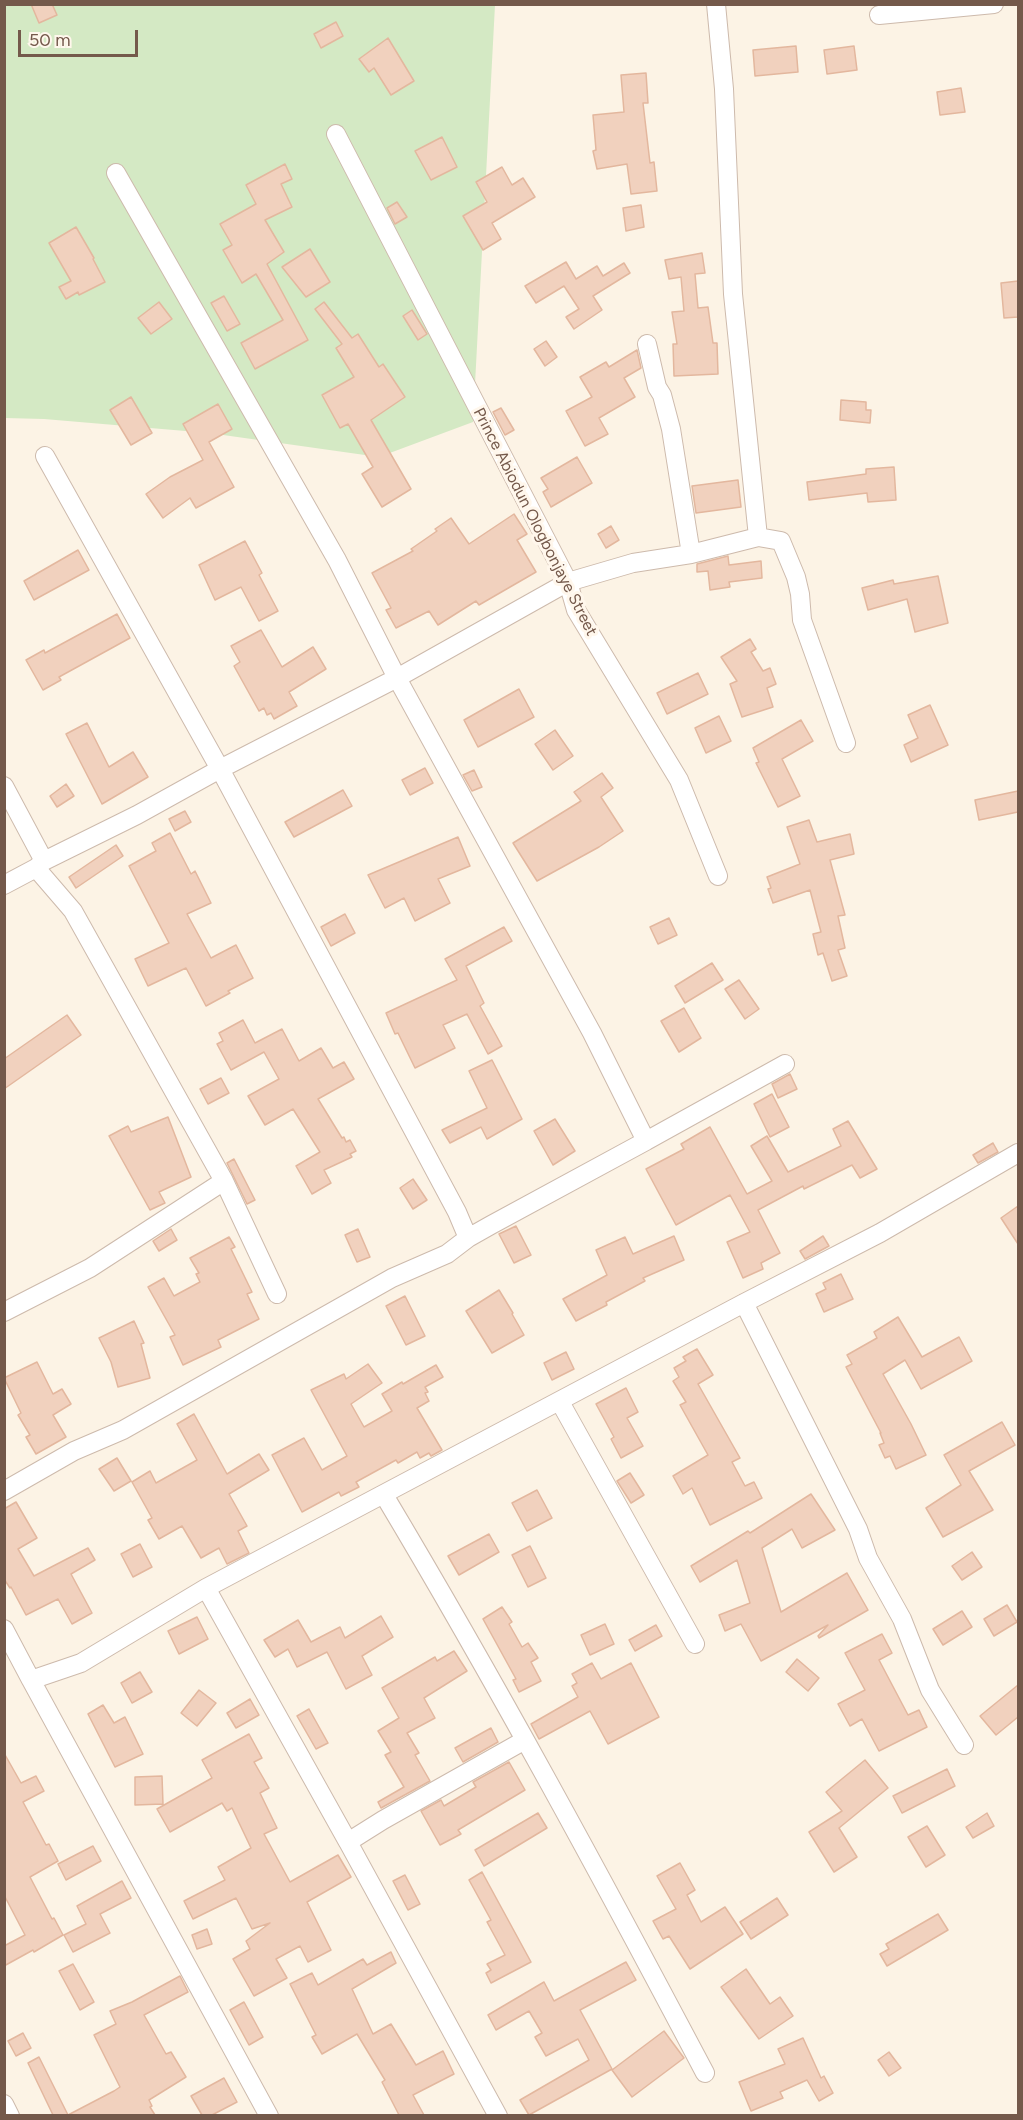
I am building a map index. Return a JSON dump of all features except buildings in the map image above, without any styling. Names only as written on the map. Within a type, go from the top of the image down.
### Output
[{"type":"street","points":[[716,4],[724,90],[733,294],[758,537]]},
{"type":"street","points":[[879,15],[994,4]]},
{"type":"street","name":"Prince Abiodun Ologbonjaye Street","points":[[336,134],[568,582],[576,610],[678,780],[718,876]]},
{"type":"street","points":[[116,173],[337,560],[398,678],[592,1033],[646,1141]]},
{"type":"street","points":[[647,344],[657,387],[662,395],[671,429],[692,554]]},
{"type":"street","points":[[45,456],[220,769],[457,1212],[468,1238]]},
{"type":"street","points":[[4,885],[220,769],[398,678],[568,582],[633,563],[692,554],[758,537],[781,541],[796,577],[802,620],[846,742]]},
{"type":"street","points":[[4,786],[40,864],[73,911],[224,1181],[276,1294]]},
{"type":"street","points":[[4,1491],[74,1451],[123,1430],[392,1278],[447,1254],[468,1238],[785,1064]]},
{"type":"street","points":[[32,1680],[81,1663],[206,1588],[880,1233],[1018,1153]]},
{"type":"street","points":[[4,1312],[90,1268],[224,1181]]},
{"type":"street","points":[[744,1303],[858,1528],[868,1558],[902,1619],[930,1690],[964,1745]]},
{"type":"street","points":[[561,1402],[687,1625],[695,1644]]},
{"type":"street","points":[[384,1495],[459,1620],[705,2073]]},
{"type":"street","points":[[206,1588],[498,2115]]},
{"type":"street","points":[[4,1629],[269,2115]]},
{"type":"street","points":[[348,1842],[525,1740]]},
{"type":"green space","points":[[5,5],[495,5],[473,422],[379,457],[209,433],[44,419],[5,418]]}]
